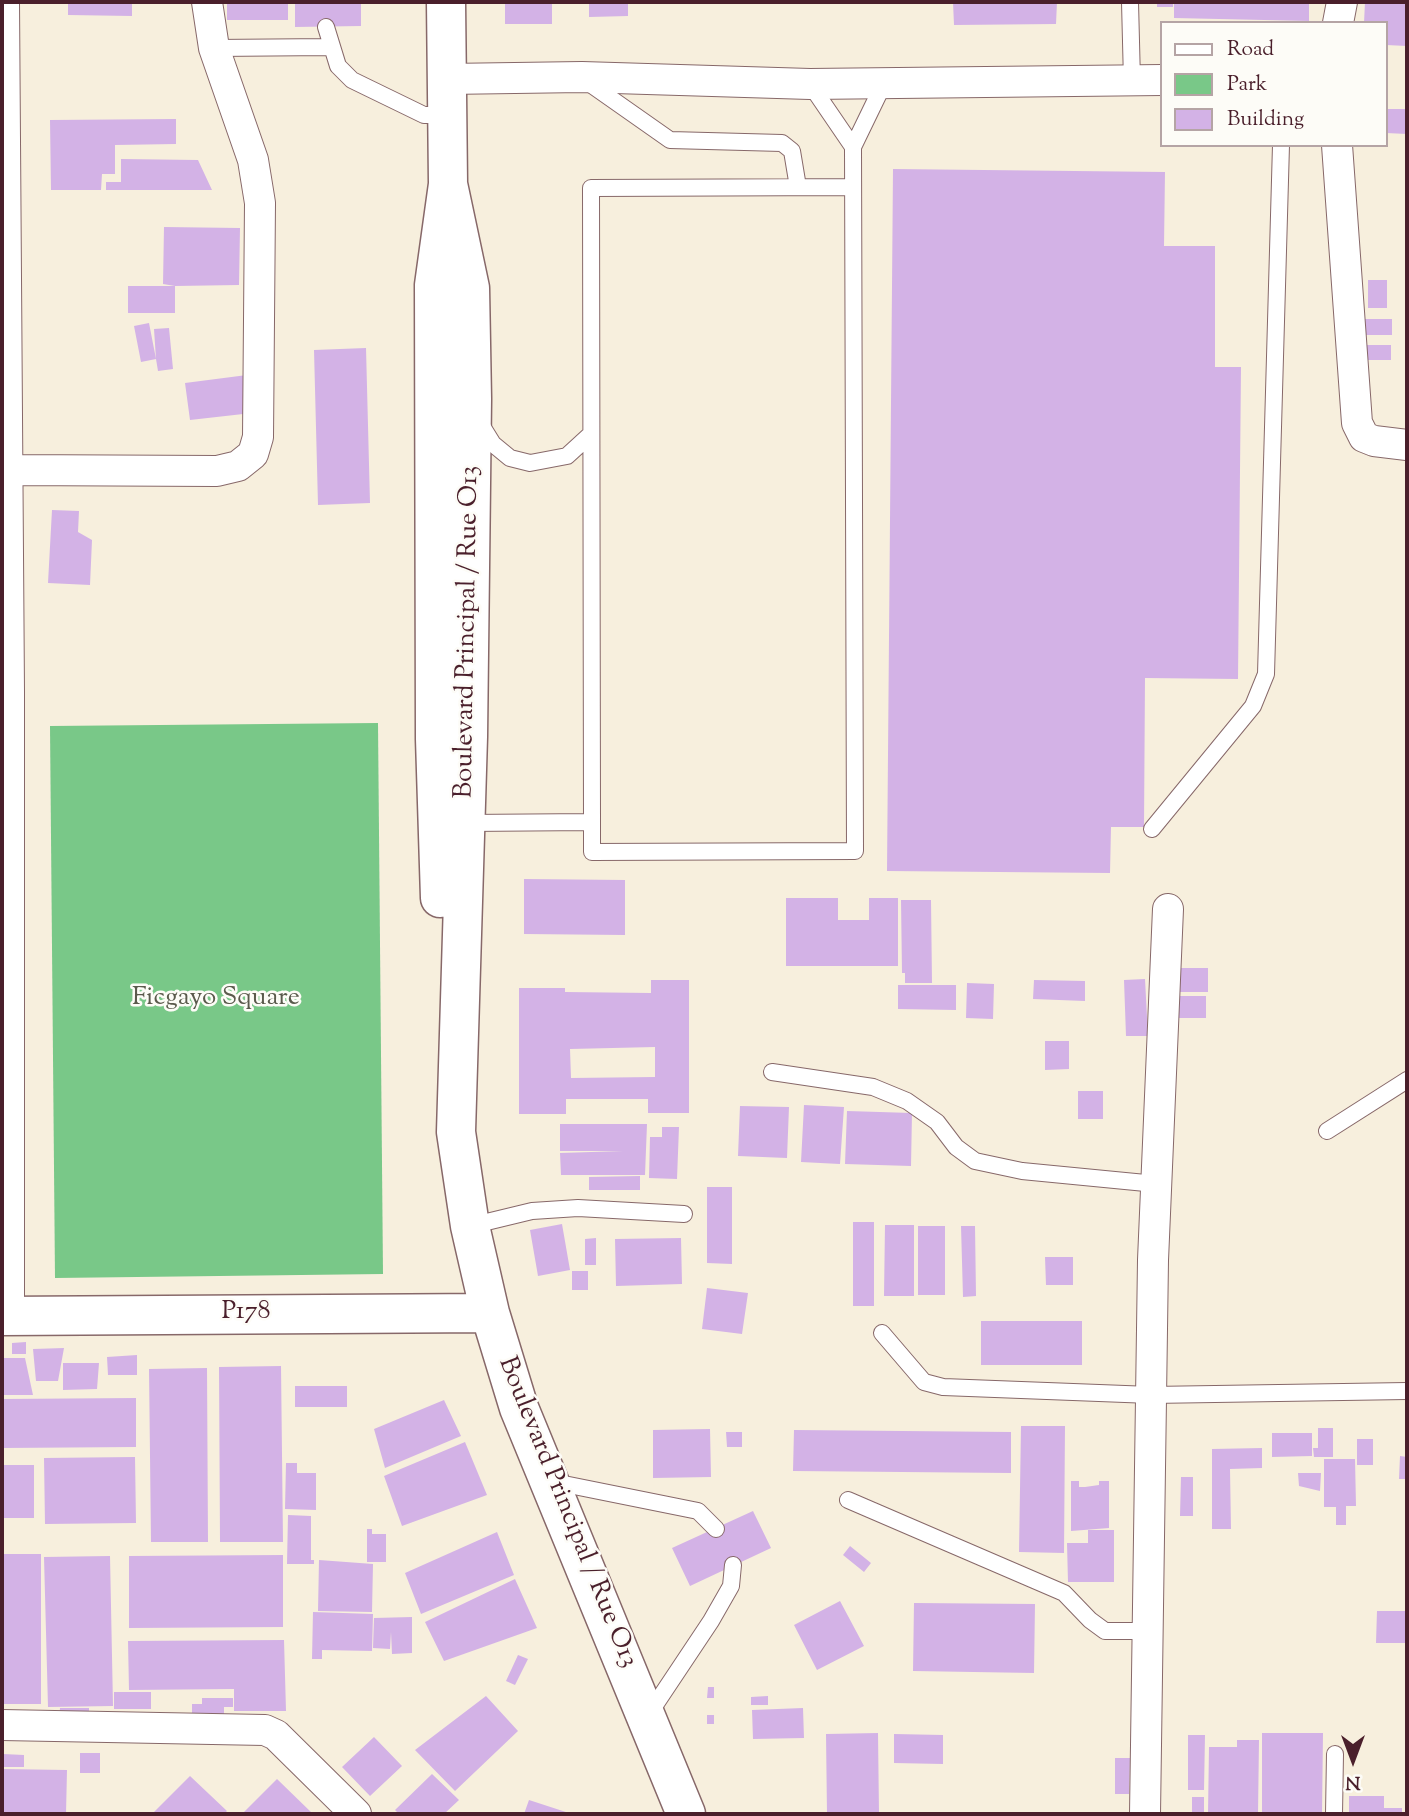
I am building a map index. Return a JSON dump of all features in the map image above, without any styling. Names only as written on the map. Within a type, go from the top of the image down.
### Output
[{"type":"main road","name":"Boulevard Principal / Rue O13","points":[[446,2],[448,184],[434,285],[435,738],[437,867],[455,1081]]},
{"type":"main road","name":"Boulevard Principal / Rue O13","points":[[448,184],[470,288],[472,399],[466,823],[455,1081],[456,1132],[470,1226],[490,1313],[519,1408],[686,1814]]},
{"type":"main road","name":"P178","points":[[5,1316],[490,1313]]},
{"type":"street","points":[[4,2],[8,470],[5,1316]]},
{"type":"street","points":[[8,470],[217,471],[238,466],[253,454],[258,437],[261,203],[253,159],[214,48],[208,2]]},
{"type":"street","points":[[1338,21],[1342,2]]},
{"type":"street","points":[[447,97],[582,77],[810,84],[1160,80]]},
{"type":"street","points":[[1337,147],[1357,424],[1364,437],[1407,445]]},
{"type":"street","points":[[1145,1814],[1156,1184],[1168,909]]},
{"type":"street","points":[[2,1725],[265,1730],[276,1735],[356,1814]]},
{"type":"lane","points":[[1130,2],[1132,81]]},
{"type":"lane","points":[[326,27],[338,66],[352,80],[424,115],[447,97]]},
{"type":"lane","points":[[214,48],[330,47]]},
{"type":"lane","points":[[582,77],[670,140],[782,143],[792,151],[798,187]]},
{"type":"lane","points":[[853,187],[591,188],[592,852],[855,851],[853,147],[884,83]]},
{"type":"lane","points":[[810,84],[853,147]]},
{"type":"lane","points":[[1152,829],[1253,706],[1266,674],[1281,147]]},
{"type":"lane","points":[[472,399],[481,426],[493,444],[510,457],[530,463],[567,456],[591,434]]},
{"type":"lane","points":[[466,823],[592,822]]},
{"type":"lane","points":[[772,1072],[873,1087],[907,1101],[936,1122],[956,1147],[975,1161],[1022,1171],[1156,1184]]},
{"type":"lane","points":[[1327,1131],[1407,1080]]},
{"type":"lane","points":[[470,1226],[532,1211],[578,1208],[684,1214]]},
{"type":"lane","points":[[882,1333],[924,1382],[943,1387],[1151,1395],[1407,1391]]},
{"type":"lane","points":[[549,1482],[698,1511],[716,1529]]},
{"type":"lane","points":[[848,1500],[1064,1593],[1090,1620],[1105,1631],[1149,1631]]},
{"type":"lane","points":[[647,1716],[712,1621],[731,1586],[733,1565]]},
{"type":"lane","points":[[1335,1754],[1335,1814]]},
{"type":"green space","name":"Ficgayo Square","points":[[378,723],[383,1274],[55,1278],[50,726]]},
{"type":"building","points":[[68,2],[132,2],[132,16],[68,15]]},
{"type":"building","points":[[227,2],[288,2],[288,20],[227,20]]},
{"type":"building","points":[[295,2],[361,2],[361,26],[295,27]]},
{"type":"building","points":[[505,2],[552,2],[552,24],[505,24]]},
{"type":"building","points":[[589,2],[628,2],[628,16],[589,17]]},
{"type":"building","points":[[953,2],[1057,2],[1056,24],[954,25]]},
{"type":"building","points":[[1157,2],[1173,2],[1173,7],[1157,7]]},
{"type":"building","points":[[1174,2],[1309,2],[1309,21],[1174,18]]},
{"type":"building","points":[[1365,2],[1407,2],[1407,46],[1388,45],[1388,21],[1364,21]]},
{"type":"building","points":[[1388,109],[1407,109],[1407,134],[1388,133]]},
{"type":"building","points":[[176,119],[176,144],[115,145],[115,174],[102,174],[101,190],[51,190],[50,120]]},
{"type":"building","points":[[121,159],[198,160],[212,190],[106,190],[106,182],[121,182]]},
{"type":"building","points":[[893,169],[1165,172],[1164,246],[1215,246],[1215,367],[1241,367],[1238,679],[1145,678],[1144,827],[1111,827],[1110,873],[887,871]]},
{"type":"building","points":[[164,227],[240,228],[239,285],[163,284]]},
{"type":"building","points":[[1368,280],[1387,280],[1387,308],[1368,308]]},
{"type":"building","points":[[128,286],[175,286],[175,313],[128,313]]},
{"type":"building","points":[[1365,319],[1392,319],[1392,335],[1365,335]]},
{"type":"building","points":[[149,323],[156,359],[141,362],[134,326]]},
{"type":"building","points":[[169,328],[173,369],[158,371],[154,329]]},
{"type":"building","points":[[1364,345],[1391,345],[1391,360],[1364,360]]},
{"type":"building","points":[[366,348],[370,503],[318,505],[314,350]]},
{"type":"building","points":[[247,375],[252,413],[190,420],[185,383]]},
{"type":"building","points":[[52,510],[79,511],[78,532],[92,540],[90,585],[48,583]]},
{"type":"building","points":[[524,879],[625,880],[625,935],[524,934]]},
{"type":"building","points":[[786,898],[838,898],[838,920],[869,920],[869,898],[898,898],[898,966],[786,966]]},
{"type":"building","points":[[901,900],[931,900],[932,983],[905,983],[905,973],[902,973]]},
{"type":"building","points":[[1180,968],[1208,968],[1208,992],[1180,992]]},
{"type":"building","points":[[1145,979],[1148,1036],[1126,1036],[1124,980]]},
{"type":"building","points":[[651,980],[689,980],[689,1113],[648,1113],[648,1099],[566,1099],[566,1114],[519,1114],[519,988],[565,988],[565,992],[651,993]],"holes":[[[655,1047],[655,1077],[571,1078],[570,1049]]]},
{"type":"building","points":[[1034,980],[1085,981],[1085,1001],[1033,999]]},
{"type":"building","points":[[967,983],[994,984],[993,1019],[966,1018]]},
{"type":"building","points":[[898,985],[956,985],[956,1010],[898,1009]]},
{"type":"building","points":[[1177,996],[1206,996],[1206,1018],[1177,1018]]},
{"type":"building","points":[[1045,1041],[1069,1041],[1069,1069],[1045,1070]]},
{"type":"building","points":[[1078,1091],[1103,1091],[1103,1119],[1078,1119]]},
{"type":"building","points":[[804,1105],[844,1107],[840,1164],[801,1162]]},
{"type":"building","points":[[740,1106],[789,1107],[787,1158],[738,1156]]},
{"type":"building","points":[[847,1111],[912,1113],[911,1166],[845,1164]]},
{"type":"building","points":[[560,1124],[647,1124],[645,1175],[561,1175],[560,1153],[623,1151],[560,1151]]},
{"type":"building","points":[[662,1127],[679,1127],[677,1179],[649,1178],[650,1137],[662,1137]]},
{"type":"building","points":[[640,1176],[640,1190],[589,1190],[589,1177]]},
{"type":"building","points":[[707,1187],[732,1187],[732,1264],[707,1263]]},
{"type":"building","points":[[853,1222],[874,1222],[874,1306],[853,1306]]},
{"type":"building","points":[[562,1224],[570,1270],[538,1276],[530,1230]]},
{"type":"building","points":[[885,1225],[914,1225],[914,1296],[884,1296]]},
{"type":"building","points":[[918,1226],[945,1226],[945,1295],[918,1295]]},
{"type":"building","points":[[961,1226],[975,1226],[976,1296],[963,1297]]},
{"type":"building","points":[[596,1238],[596,1265],[585,1265],[585,1239]]},
{"type":"building","points":[[681,1238],[682,1284],[616,1286],[615,1239]]},
{"type":"building","points":[[1045,1257],[1073,1257],[1073,1285],[1046,1285]]},
{"type":"building","points":[[572,1271],[588,1271],[588,1290],[572,1290]]},
{"type":"building","points":[[707,1288],[748,1293],[742,1334],[702,1329]]},
{"type":"building","points":[[981,1321],[1082,1321],[1082,1365],[981,1365]]},
{"type":"building","points":[[26,1342],[26,1354],[12,1354],[12,1343]]},
{"type":"building","points":[[64,1348],[58,1381],[36,1381],[33,1349]]},
{"type":"building","points":[[137,1355],[137,1375],[108,1375],[107,1357]]},
{"type":"building","points":[[2,1358],[25,1358],[33,1395],[2,1395]]},
{"type":"building","points":[[63,1363],[99,1363],[97,1389],[63,1390]]},
{"type":"building","points":[[281,1366],[283,1542],[220,1542],[219,1367]]},
{"type":"building","points":[[207,1368],[208,1542],[151,1542],[149,1369]]},
{"type":"building","points":[[295,1386],[347,1386],[347,1407],[295,1407]]},
{"type":"building","points":[[136,1398],[136,1447],[2,1448],[2,1399]]},
{"type":"building","points":[[444,1400],[461,1436],[385,1468],[374,1429]]},
{"type":"building","points":[[1021,1426],[1065,1426],[1064,1553],[1019,1552]]},
{"type":"building","points":[[1318,1428],[1333,1428],[1333,1457],[1314,1457],[1313,1448],[1318,1448]]},
{"type":"building","points":[[710,1429],[711,1477],[653,1478],[653,1430]]},
{"type":"building","points":[[794,1430],[1011,1432],[1011,1473],[793,1471]]},
{"type":"building","points":[[726,1432],[742,1432],[742,1447],[727,1447]]},
{"type":"building","points":[[1272,1433],[1312,1433],[1312,1456],[1272,1457]]},
{"type":"building","points":[[1357,1439],[1373,1439],[1373,1465],[1357,1465]]},
{"type":"building","points":[[465,1442],[487,1495],[402,1526],[384,1476]]},
{"type":"building","points":[[1262,1448],[1262,1468],[1230,1469],[1231,1529],[1212,1529],[1212,1449]]},
{"type":"building","points":[[1400,1456],[1407,1457],[1407,1479],[1399,1479]]},
{"type":"building","points":[[135,1457],[136,1523],[45,1524],[44,1458]]},
{"type":"building","points":[[1324,1459],[1355,1459],[1356,1506],[1346,1506],[1346,1525],[1336,1525],[1336,1507],[1324,1507]]},
{"type":"building","points":[[286,1463],[297,1463],[297,1473],[316,1473],[316,1510],[285,1509]]},
{"type":"building","points":[[2,1465],[34,1465],[34,1518],[2,1518]]},
{"type":"building","points":[[1298,1473],[1321,1473],[1320,1491],[1299,1486]]},
{"type":"building","points":[[1181,1477],[1193,1477],[1193,1516],[1180,1516]]},
{"type":"building","points":[[1071,1481],[1079,1481],[1079,1487],[1085,1487],[1099,1485],[1099,1481],[1109,1481],[1109,1528],[1071,1531]]},
{"type":"building","points":[[753,1511],[771,1548],[690,1586],[672,1548]]},
{"type":"building","points":[[288,1515],[311,1516],[311,1560],[314,1560],[314,1564],[287,1564]]},
{"type":"building","points":[[367,1529],[372,1529],[372,1534],[386,1534],[386,1562],[367,1562]]},
{"type":"building","points":[[1088,1530],[1114,1530],[1114,1582],[1068,1582],[1067,1543],[1088,1543]]},
{"type":"building","points":[[497,1532],[514,1575],[421,1614],[405,1573]]},
{"type":"building","points":[[850,1546],[871,1563],[864,1572],[843,1555]]},
{"type":"building","points":[[2,1554],[41,1554],[41,1704],[2,1704]]},
{"type":"building","points":[[283,1555],[283,1627],[129,1628],[129,1556]]},
{"type":"building","points":[[110,1556],[113,1706],[48,1707],[44,1557]]},
{"type":"building","points":[[319,1560],[373,1564],[372,1612],[318,1611]]},
{"type":"building","points":[[515,1579],[537,1628],[444,1661],[425,1622]]},
{"type":"building","points":[[840,1601],[864,1646],[817,1670],[794,1625]]},
{"type":"building","points":[[914,1603],[1035,1604],[1034,1673],[913,1671]]},
{"type":"building","points":[[1377,1611],[1407,1611],[1407,1643],[1376,1643]]},
{"type":"building","points":[[313,1612],[373,1614],[372,1651],[322,1650],[322,1659],[312,1659]]},
{"type":"building","points":[[412,1617],[412,1653],[392,1654],[391,1632],[390,1649],[373,1648],[374,1618]]},
{"type":"building","points":[[284,1640],[286,1711],[234,1711],[234,1689],[129,1690],[128,1641]]},
{"type":"building","points":[[518,1655],[528,1659],[515,1685],[506,1681]]},
{"type":"building","points":[[708,1687],[714,1687],[714,1698],[707,1698]]},
{"type":"building","points":[[114,1692],[151,1692],[151,1709],[114,1709]]},
{"type":"building","points":[[486,1696],[518,1731],[455,1791],[415,1750]]},
{"type":"building","points":[[768,1696],[768,1705],[751,1705],[751,1697]]},
{"type":"building","points":[[202,1698],[233,1698],[233,1707],[224,1707],[224,1720],[192,1721],[192,1704],[202,1704]]},
{"type":"building","points":[[60,1708],[89,1708],[89,1721],[59,1720]]},
{"type":"building","points":[[803,1708],[804,1738],[753,1739],[752,1710]]},
{"type":"building","points":[[707,1715],[714,1715],[714,1724],[707,1724]]},
{"type":"building","points":[[878,1733],[879,1814],[827,1814],[826,1734]]},
{"type":"building","points":[[1262,1733],[1323,1733],[1322,1814],[1262,1814]]},
{"type":"building","points":[[894,1734],[943,1735],[943,1764],[894,1763]]},
{"type":"building","points":[[1188,1735],[1205,1735],[1204,1790],[1188,1790]]},
{"type":"building","points":[[374,1737],[402,1766],[370,1796],[342,1767]]},
{"type":"building","points":[[1237,1740],[1259,1740],[1258,1814],[1208,1814],[1209,1747],[1237,1747]]},
{"type":"building","points":[[80,1753],[100,1753],[100,1773],[80,1773]]},
{"type":"building","points":[[3,1754],[24,1755],[24,1767],[3,1767]]},
{"type":"building","points":[[1115,1758],[1130,1758],[1129,1794],[1115,1794]]},
{"type":"building","points":[[2,1769],[67,1770],[66,1814],[2,1814]]},
{"type":"building","points":[[432,1774],[459,1800],[444,1814],[399,1814],[395,1810]]},
{"type":"building","points":[[190,1776],[227,1811],[224,1814],[152,1814]]},
{"type":"building","points":[[277,1779],[313,1814],[242,1814]]},
{"type":"building","points":[[1349,1796],[1384,1796],[1384,1808],[1402,1808],[1402,1814],[1349,1814]]},
{"type":"building","points":[[1192,1797],[1204,1797],[1204,1814],[1192,1814]]},
{"type":"building","points":[[529,1800],[572,1814],[524,1814]]}]
